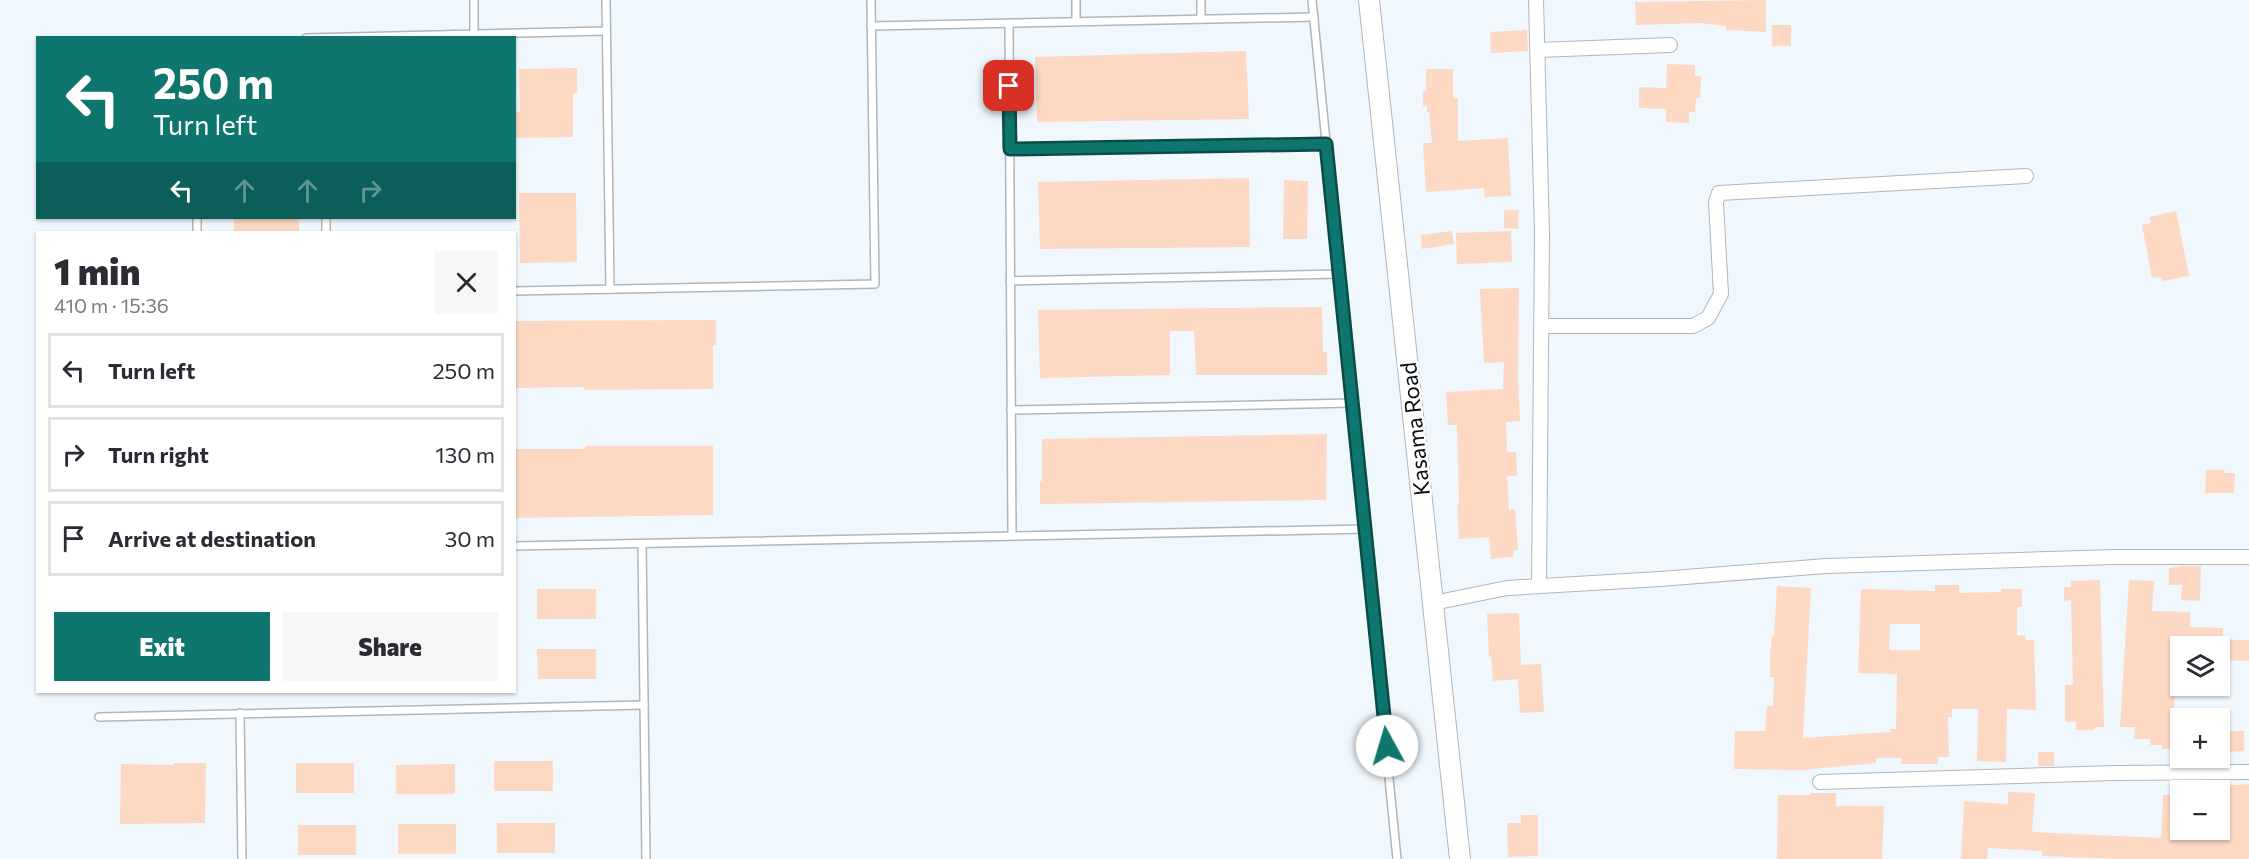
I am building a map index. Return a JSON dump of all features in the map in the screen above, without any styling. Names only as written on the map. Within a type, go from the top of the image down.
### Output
[{"type":"street","name":"Kasama Road","points":[[1369,0],[1460,859]]},
{"type":"street","points":[[1536,0],[1542,326],[1539,586]]},
{"type":"street","points":[[1538,50],[1670,45]]},
{"type":"street","points":[[1542,326],[1693,326],[1708,318],[1721,294],[1716,202],[1719,193],[2026,176]]},
{"type":"street","points":[[1433,603],[1507,588],[1826,566],[2116,557],[2249,557]]},
{"type":"street","points":[[1820,782],[2116,773],[2249,772]]},
{"type":"lane","points":[[474,0],[474,34]]},
{"type":"lane","points":[[606,0],[610,289]]},
{"type":"lane","points":[[516,291],[875,284],[871,0]]},
{"type":"lane","points":[[1076,0],[1076,22]]},
{"type":"lane","points":[[1201,0],[1201,19]]},
{"type":"lane","points":[[1312,0],[1397,859]]},
{"type":"lane","points":[[871,26],[1314,17]]},
{"type":"lane","points":[[1009,23],[1012,536]]},
{"type":"lane","points":[[375,36],[606,32]]},
{"type":"lane","points":[[1010,149],[1326,144]]},
{"type":"lane","points":[[1010,281],[1340,274]]},
{"type":"lane","points":[[1011,410],[1353,402]]},
{"type":"lane","points":[[516,546],[1365,529]]},
{"type":"lane","points":[[642,544],[646,859]]},
{"type":"lane","points":[[99,717],[644,705]]},
{"type":"lane","points":[[240,713],[242,859]]},
{"type":"building","points":[[1766,0],[1766,32],[1726,30],[1726,26],[1701,23],[1636,25],[1635,2]]},
{"type":"building","points":[[1772,25],[1791,25],[1791,46],[1772,46]]},
{"type":"building","points":[[1527,30],[1528,51],[1491,53],[1490,32]]},
{"type":"building","points":[[1246,51],[1249,119],[1037,122],[1035,57]]},
{"type":"building","points":[[1667,64],[1695,65],[1695,76],[1701,76],[1700,98],[1696,98],[1695,112],[1689,112],[1689,123],[1666,122],[1666,109],[1639,108],[1639,87],[1666,88]]},
{"type":"building","points":[[577,68],[577,93],[573,93],[573,137],[516,138],[516,112],[520,112],[519,69]]},
{"type":"building","points":[[1426,69],[1453,69],[1453,98],[1458,98],[1458,141],[1508,138],[1511,196],[1485,197],[1484,188],[1426,192],[1423,143],[1432,143],[1429,112],[1427,112],[1427,106],[1423,106]]},
{"type":"building","points":[[1249,178],[1250,247],[1040,249],[1038,182]]},
{"type":"building","points":[[1284,180],[1308,181],[1307,239],[1283,239]]},
{"type":"building","points":[[519,193],[576,193],[577,262],[520,263]]},
{"type":"building","points":[[1504,210],[1519,210],[1518,229],[1504,228]]},
{"type":"building","points":[[2176,211],[2189,276],[2162,281],[2161,277],[2152,278],[2142,225],[2151,223],[2149,217]]},
{"type":"building","points":[[234,219],[299,219],[299,231],[234,231]]},
{"type":"building","points":[[1452,231],[1454,244],[1422,249],[1421,235]]},
{"type":"building","points":[[1511,231],[1512,262],[1457,264],[1456,233]]},
{"type":"building","points":[[1519,288],[1520,421],[1506,422],[1507,452],[1516,452],[1517,476],[1507,476],[1509,510],[1515,509],[1518,550],[1513,551],[1513,557],[1491,559],[1489,537],[1459,539],[1457,425],[1448,425],[1446,392],[1503,389],[1504,362],[1484,363],[1480,289]]},
{"type":"building","points":[[1322,307],[1323,352],[1327,352],[1327,375],[1196,375],[1194,331],[1170,331],[1170,375],[1040,378],[1038,310]]},
{"type":"building","points":[[716,320],[716,345],[713,345],[713,389],[516,388],[516,321]]},
{"type":"building","points":[[1327,434],[1326,500],[1040,504],[1042,439]]},
{"type":"building","points":[[585,446],[713,446],[713,515],[516,518],[516,449],[585,449]]},
{"type":"building","points":[[2206,470],[2225,470],[2224,473],[2235,473],[2234,493],[2205,493]]},
{"type":"building","points":[[2201,566],[2200,601],[2181,600],[2182,585],[2169,585],[2169,568]]},
{"type":"building","points":[[2100,580],[2104,727],[2095,727],[2095,730],[2076,730],[2076,722],[2065,722],[2065,685],[2073,685],[2071,600],[2064,601],[2064,587],[2071,587],[2071,581]]},
{"type":"building","points":[[2129,580],[2154,581],[2152,611],[2190,612],[2190,627],[2223,628],[2223,636],[2170,636],[2170,696],[2174,696],[2174,708],[2170,708],[2170,749],[2162,749],[2162,745],[2150,745],[2150,739],[2134,739],[2135,727],[2120,727]]},
{"type":"building","points":[[1935,585],[1959,585],[1959,593],[2022,589],[2022,607],[2017,607],[2017,635],[2025,636],[2026,640],[2034,640],[2036,710],[2007,709],[2006,762],[1977,761],[1978,709],[1952,709],[1952,717],[1948,717],[1949,757],[1938,757],[1938,764],[1901,764],[1901,758],[1876,758],[1876,763],[1802,770],[1734,769],[1735,731],[1765,731],[1767,706],[1773,706],[1774,677],[1770,677],[1770,654],[1772,635],[1774,636],[1777,586],[1811,588],[1803,738],[1890,732],[1890,729],[1896,729],[1897,674],[1858,673],[1861,589],[1935,591]],"holes":[[[1890,624],[1920,624],[1920,650],[1889,650]]]},
{"type":"building","points":[[537,589],[596,589],[596,619],[537,619]]},
{"type":"building","points":[[1519,613],[1521,665],[1541,664],[1544,712],[1520,713],[1518,679],[1493,681],[1491,657],[1489,657],[1487,614]]},
{"type":"building","points":[[2230,640],[2249,640],[2249,661],[2230,660]]},
{"type":"building","points":[[537,649],[596,649],[596,679],[538,679]]},
{"type":"building","points":[[2230,731],[2244,731],[2244,751],[2230,752]]},
{"type":"building","points":[[2038,752],[2054,752],[2054,766],[2038,766]]},
{"type":"building","points":[[494,761],[553,761],[553,791],[494,791]]},
{"type":"building","points":[[174,763],[206,763],[205,823],[120,824],[121,764],[174,765]]},
{"type":"building","points":[[296,763],[354,763],[354,793],[296,793]]},
{"type":"building","points":[[455,764],[455,794],[396,794],[396,765]]},
{"type":"building","points":[[2249,784],[2249,859],[2117,859],[2042,856],[2042,851],[1988,848],[1987,859],[1961,859],[1964,801],[2008,804],[2008,792],[2035,793],[2032,832],[2161,838],[2163,795],[2170,795],[2170,840],[2230,840],[2230,785]]},
{"type":"building","points":[[1810,793],[1836,793],[1836,806],[1884,806],[1882,859],[1777,859],[1778,795],[1810,795]]},
{"type":"building","points":[[1521,815],[1538,815],[1538,856],[1508,857],[1507,823],[1521,823]]},
{"type":"building","points":[[497,823],[555,823],[555,853],[497,853]]},
{"type":"building","points":[[398,824],[456,824],[456,854],[398,854]]},
{"type":"building","points":[[298,825],[356,825],[356,855],[298,855]]},
{"type":"route","points":[[1009,86],[1010,149],[1326,144],[1387,746]]}]
